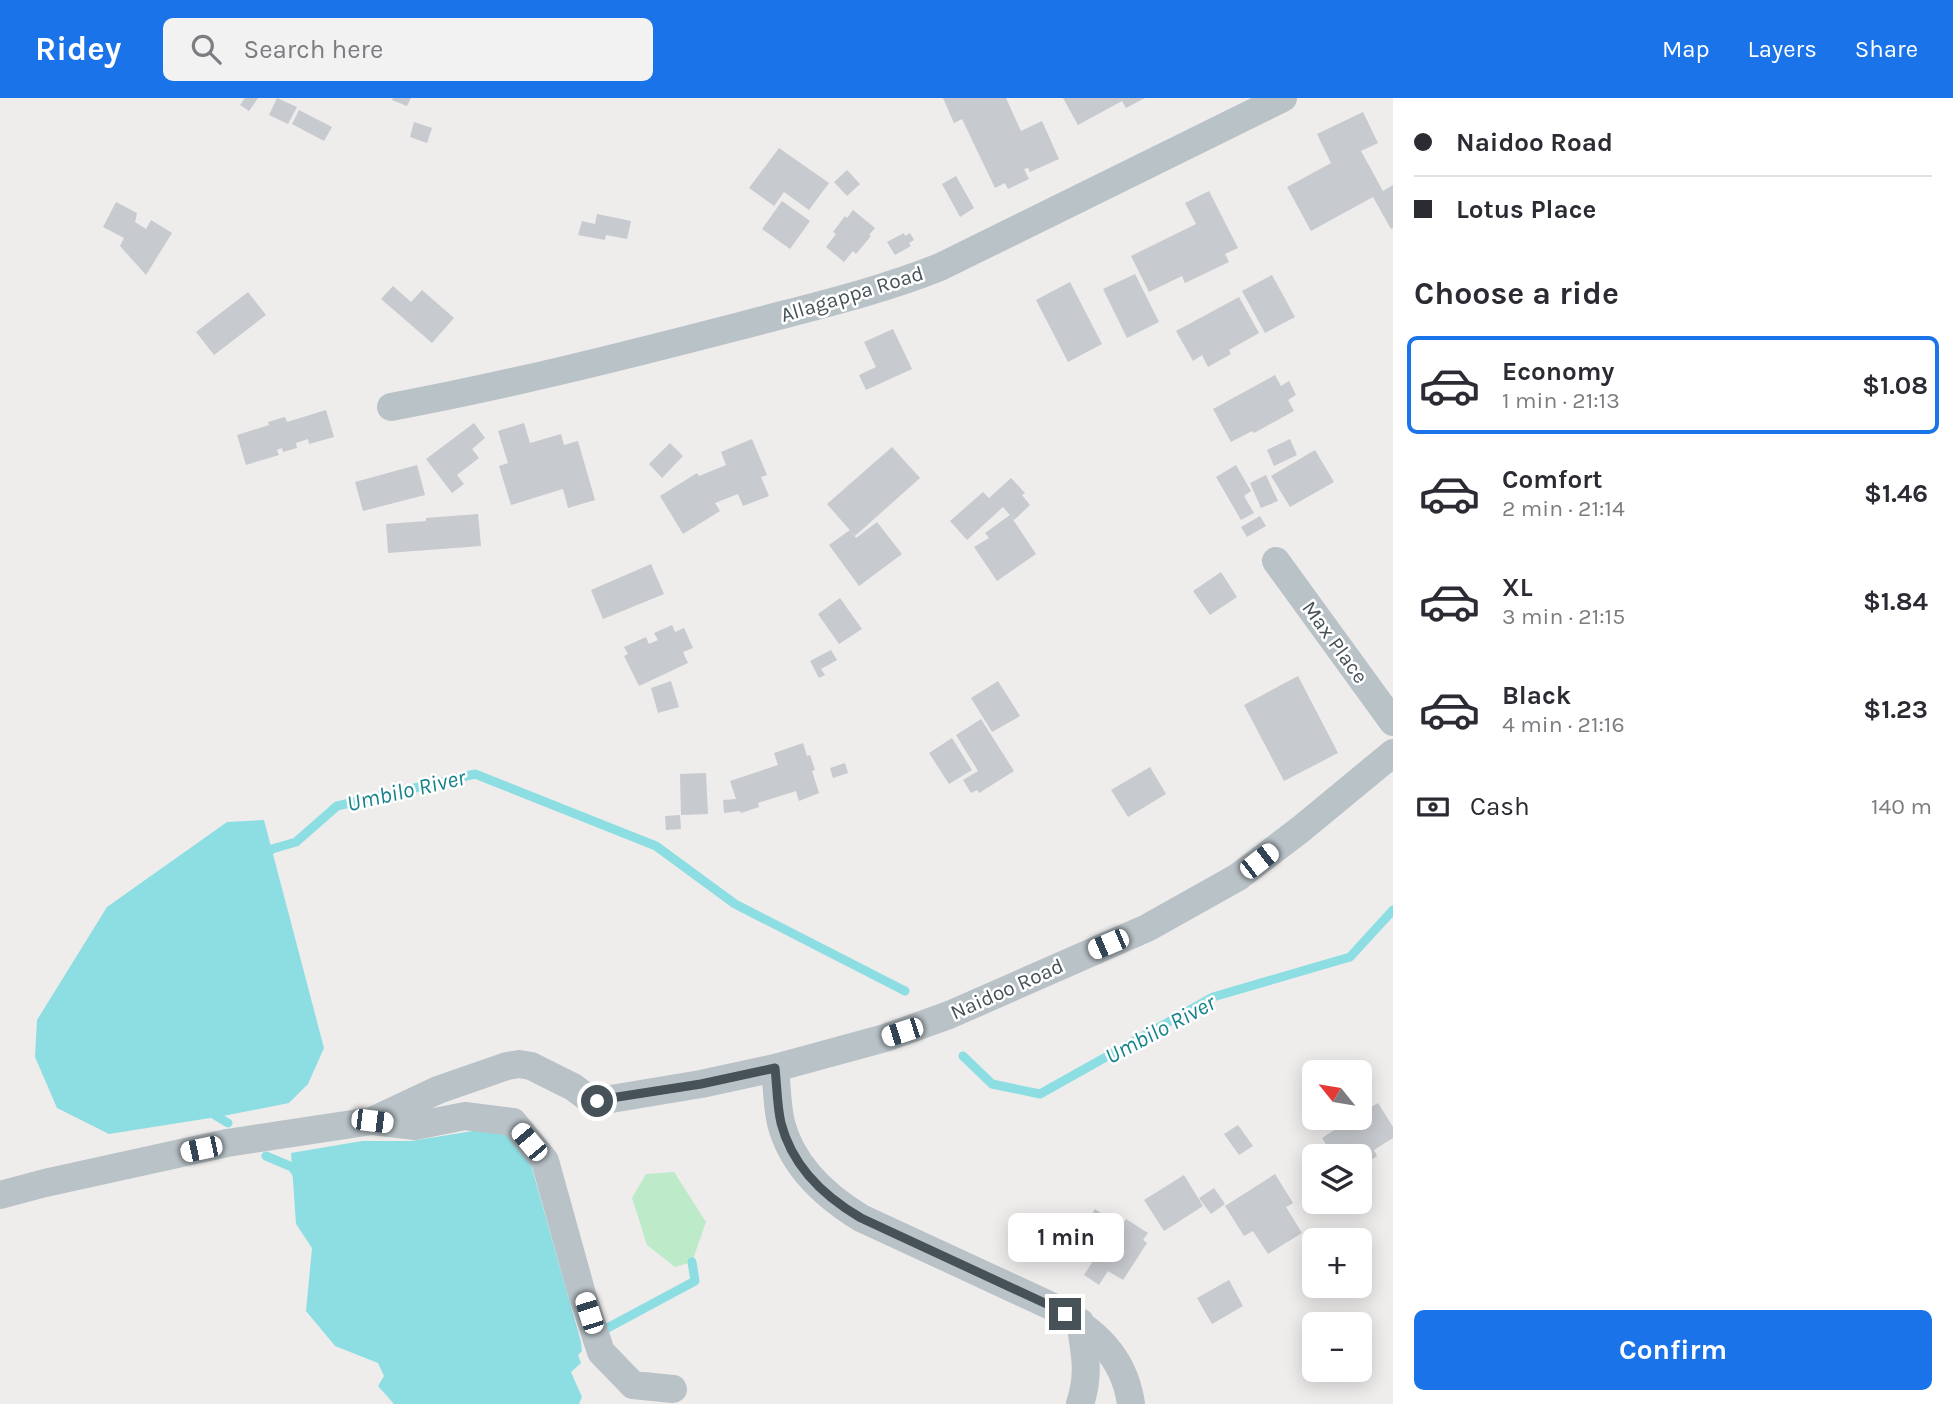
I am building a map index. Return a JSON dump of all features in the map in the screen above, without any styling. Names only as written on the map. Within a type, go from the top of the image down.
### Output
[{"type":"street","name":"Allagappa Road","points":[[391,407],[486,389],[612,359],[847,298],[911,278],[940,267],[1283,98]]},
{"type":"street","name":"Max Place","points":[[1276,561],[1393,722]]},
{"type":"street","name":"Naidoo Road","points":[[372,1121],[438,1090],[507,1066],[531,1066],[597,1101],[604,1101],[775,1068],[919,1027],[1147,928],[1238,877],[1393,753]]},
{"type":"street","points":[[775,1068],[782,1127],[792,1149],[811,1178],[832,1200],[861,1218],[1080,1322],[1114,1358],[1131,1404]]},
{"type":"street","points":[[0,1195],[227,1143],[372,1121],[415,1126],[465,1116],[513,1122],[545,1161],[601,1352],[634,1385],[673,1389]]},
{"type":"street","points":[[1080,1322],[1087,1369],[1080,1404]]},
{"type":"green space","points":[[674,1172],[706,1222],[692,1262],[675,1267],[647,1245],[632,1198],[646,1174]]},
{"type":"water","points":[[264,820],[324,1048],[308,1084],[289,1103],[109,1134],[57,1108],[35,1057],[37,1020],[107,907],[227,822]]},
{"type":"water","points":[[485,1129],[509,1135],[526,1147],[581,1342],[582,1351],[578,1355],[581,1363],[571,1372],[582,1397],[579,1404],[394,1404],[378,1386],[384,1376],[378,1363],[335,1346],[306,1311],[312,1248],[296,1224],[291,1153],[362,1141],[411,1141]]},
{"type":"building","points":[[245,98],[258,98],[249,111],[240,105]]},
{"type":"building","points":[[277,98],[297,107],[288,124],[269,115]]},
{"type":"building","points":[[411,98],[407,106],[392,100]]},
{"type":"building","points":[[943,98],[1006,98],[1021,131],[1042,121],[1059,159],[1030,172],[1028,168],[1024,169],[1029,179],[1008,189],[1005,183],[995,188],[962,119],[954,123]]},
{"type":"building","points":[[1063,98],[1145,98],[1126,108],[1122,101],[1078,125]]},
{"type":"building","points":[[299,110],[332,127],[324,141],[292,124]]},
{"type":"building","points":[[1363,112],[1378,143],[1361,151],[1383,191],[1393,185],[1393,228],[1391,229],[1373,197],[1311,231],[1287,187],[1331,163],[1317,134]]},
{"type":"building","points":[[414,122],[432,128],[427,143],[410,137]]},
{"type":"building","points":[[779,148],[829,183],[809,210],[784,192],[774,206],[749,188]]},
{"type":"building","points":[[847,170],[860,184],[847,196],[834,182]]},
{"type":"building","points":[[956,176],[974,208],[960,217],[942,184]]},
{"type":"building","points":[[1209,191],[1238,248],[1225,254],[1229,262],[1185,283],[1182,276],[1149,292],[1131,256],[1196,224],[1185,203]]},
{"type":"building","points":[[782,201],[810,221],[790,249],[762,229]]},
{"type":"building","points":[[116,202],[137,213],[135,222],[146,229],[151,220],[172,233],[146,275],[120,246],[124,238],[103,227]]},
{"type":"building","points":[[853,210],[875,228],[856,254],[853,251],[844,262],[826,247],[836,234],[833,232]]},
{"type":"building","points":[[597,214],[631,221],[627,239],[606,235],[605,240],[578,235],[582,221],[595,224]]},
{"type":"building","points":[[904,233],[905,236],[910,233],[914,240],[909,243],[911,246],[895,255],[887,242]]},
{"type":"building","points":[[1135,274],[1159,322],[1127,338],[1103,289]]},
{"type":"building","points":[[1272,275],[1295,317],[1265,333],[1242,291]]},
{"type":"building","points":[[1070,282],[1102,344],[1068,362],[1036,300]]},
{"type":"building","points":[[393,286],[411,302],[422,290],[454,318],[432,343],[381,299]]},
{"type":"building","points":[[248,292],[266,315],[214,355],[196,332]]},
{"type":"building","points":[[1239,297],[1259,333],[1229,350],[1231,354],[1208,367],[1202,355],[1193,361],[1176,331]]},
{"type":"building","points":[[893,329],[912,369],[866,390],[859,375],[876,367],[864,342]]},
{"type":"building","points":[[1275,375],[1281,386],[1289,381],[1296,395],[1288,400],[1294,411],[1231,442],[1213,409]]},
{"type":"building","points":[[326,410],[334,437],[309,444],[308,439],[296,443],[297,448],[283,452],[282,448],[277,450],[279,455],[246,465],[237,435],[285,417],[287,422]]},
{"type":"building","points":[[474,423],[485,438],[472,449],[479,458],[457,475],[464,484],[452,493],[426,459]]},
{"type":"building","points":[[524,423],[530,443],[561,434],[564,445],[578,441],[595,500],[568,508],[563,489],[511,505],[499,466],[508,463],[498,431]]},
{"type":"building","points":[[752,439],[767,475],[761,477],[769,496],[743,506],[738,494],[715,503],[720,511],[683,534],[660,496],[697,473],[699,476],[726,465],[721,452]]},
{"type":"building","points":[[1290,439],[1297,455],[1274,466],[1267,450]]},
{"type":"building","points":[[670,443],[683,456],[662,478],[649,464]]},
{"type":"building","points":[[892,447],[920,478],[855,536],[827,504]]},
{"type":"building","points":[[1315,450],[1334,482],[1290,507],[1271,476]]},
{"type":"building","points":[[417,465],[425,495],[363,511],[355,482]]},
{"type":"building","points":[[1236,465],[1251,491],[1244,496],[1254,513],[1241,520],[1216,477]]},
{"type":"building","points":[[1266,475],[1278,501],[1261,508],[1250,483]]},
{"type":"building","points":[[1011,478],[1025,493],[1022,495],[1030,505],[1014,520],[1003,507],[967,540],[950,521],[983,492],[989,498]]},
{"type":"building","points":[[478,514],[481,546],[388,553],[386,524]]},
{"type":"building","points":[[1010,515],[1036,554],[997,581],[974,547],[989,538],[985,533]]},
{"type":"building","points":[[1260,516],[1266,526],[1247,537],[1241,527]]},
{"type":"building","points":[[877,522],[902,554],[859,586],[829,545],[850,530],[856,538]]},
{"type":"building","points":[[651,564],[664,594],[603,619],[591,590]]},
{"type":"building","points":[[1221,572],[1237,597],[1210,615],[1193,591]]},
{"type":"building","points":[[840,598],[862,629],[839,644],[818,614]]},
{"type":"building","points":[[672,625],[675,632],[684,628],[693,648],[683,652],[688,663],[639,686],[624,656],[628,654],[624,647],[646,637],[649,644],[658,640],[654,633]]},
{"type":"building","points":[[831,650],[837,660],[821,669],[825,675],[819,678],[810,661]]},
{"type":"building","points":[[1298,676],[1338,753],[1284,781],[1244,705]]},
{"type":"building","points":[[671,681],[679,707],[658,713],[651,688]]},
{"type":"building","points":[[998,681],[1020,716],[992,732],[971,698]]},
{"type":"building","points":[[981,719],[1014,771],[979,793],[977,790],[971,793],[963,780],[978,771],[956,735]]},
{"type":"building","points":[[952,738],[972,770],[949,784],[929,753]]},
{"type":"building","points":[[803,743],[815,770],[812,771],[819,793],[799,801],[796,791],[758,803],[759,807],[741,813],[724,813],[723,800],[736,799],[730,781],[778,765],[774,753]]},
{"type":"building","points":[[845,763],[848,773],[833,778],[830,768]]},
{"type":"building","points":[[1150,767],[1166,794],[1128,817],[1111,790]]},
{"type":"building","points":[[706,773],[708,814],[681,815],[680,774]]},
{"type":"building","points":[[680,815],[681,829],[666,830],[665,816]]},
{"type":"building","points":[[1378,1103],[1393,1127],[1393,1138],[1374,1150],[1377,1156],[1372,1159],[1372,1144],[1326,1144],[1322,1138],[1334,1130],[1372,1130],[1372,1107]]},
{"type":"building","points":[[1238,1125],[1253,1146],[1239,1155],[1224,1134]]},
{"type":"building","points":[[1275,1174],[1293,1203],[1286,1207],[1302,1233],[1268,1254],[1253,1231],[1244,1236],[1225,1206]]},
{"type":"building","points":[[1184,1175],[1203,1206],[1164,1231],[1144,1200]]},
{"type":"building","points":[[1214,1188],[1225,1204],[1211,1214],[1199,1198]]},
{"type":"building","points":[[1095,1209],[1121,1226],[1126,1219],[1148,1233],[1143,1240],[1147,1243],[1123,1280],[1108,1271],[1099,1285],[1084,1275],[1093,1261],[1070,1246]]},
{"type":"building","points":[[1229,1280],[1243,1306],[1212,1324],[1197,1298]]},
{"type":"waterway","name":"Umbilo River","points":[[265,856],[272,849],[296,842],[337,806],[475,774],[656,846],[735,904],[905,991]]},
{"type":"waterway","name":"Umbilo River","points":[[963,1056],[992,1084],[1040,1094],[1213,997],[1350,957],[1393,910]]},
{"type":"waterway","points":[[208,1111],[228,1123]]},
{"type":"waterway","points":[[266,1156],[292,1167],[299,1177]]},
{"type":"waterway","name":"Umbilo River","points":[[600,1332],[695,1281],[692,1262]]},
{"type":"route","points":[[597,1101],[701,1084],[775,1068],[782,1127],[802,1165],[832,1200],[861,1218],[1065,1314]]}]
